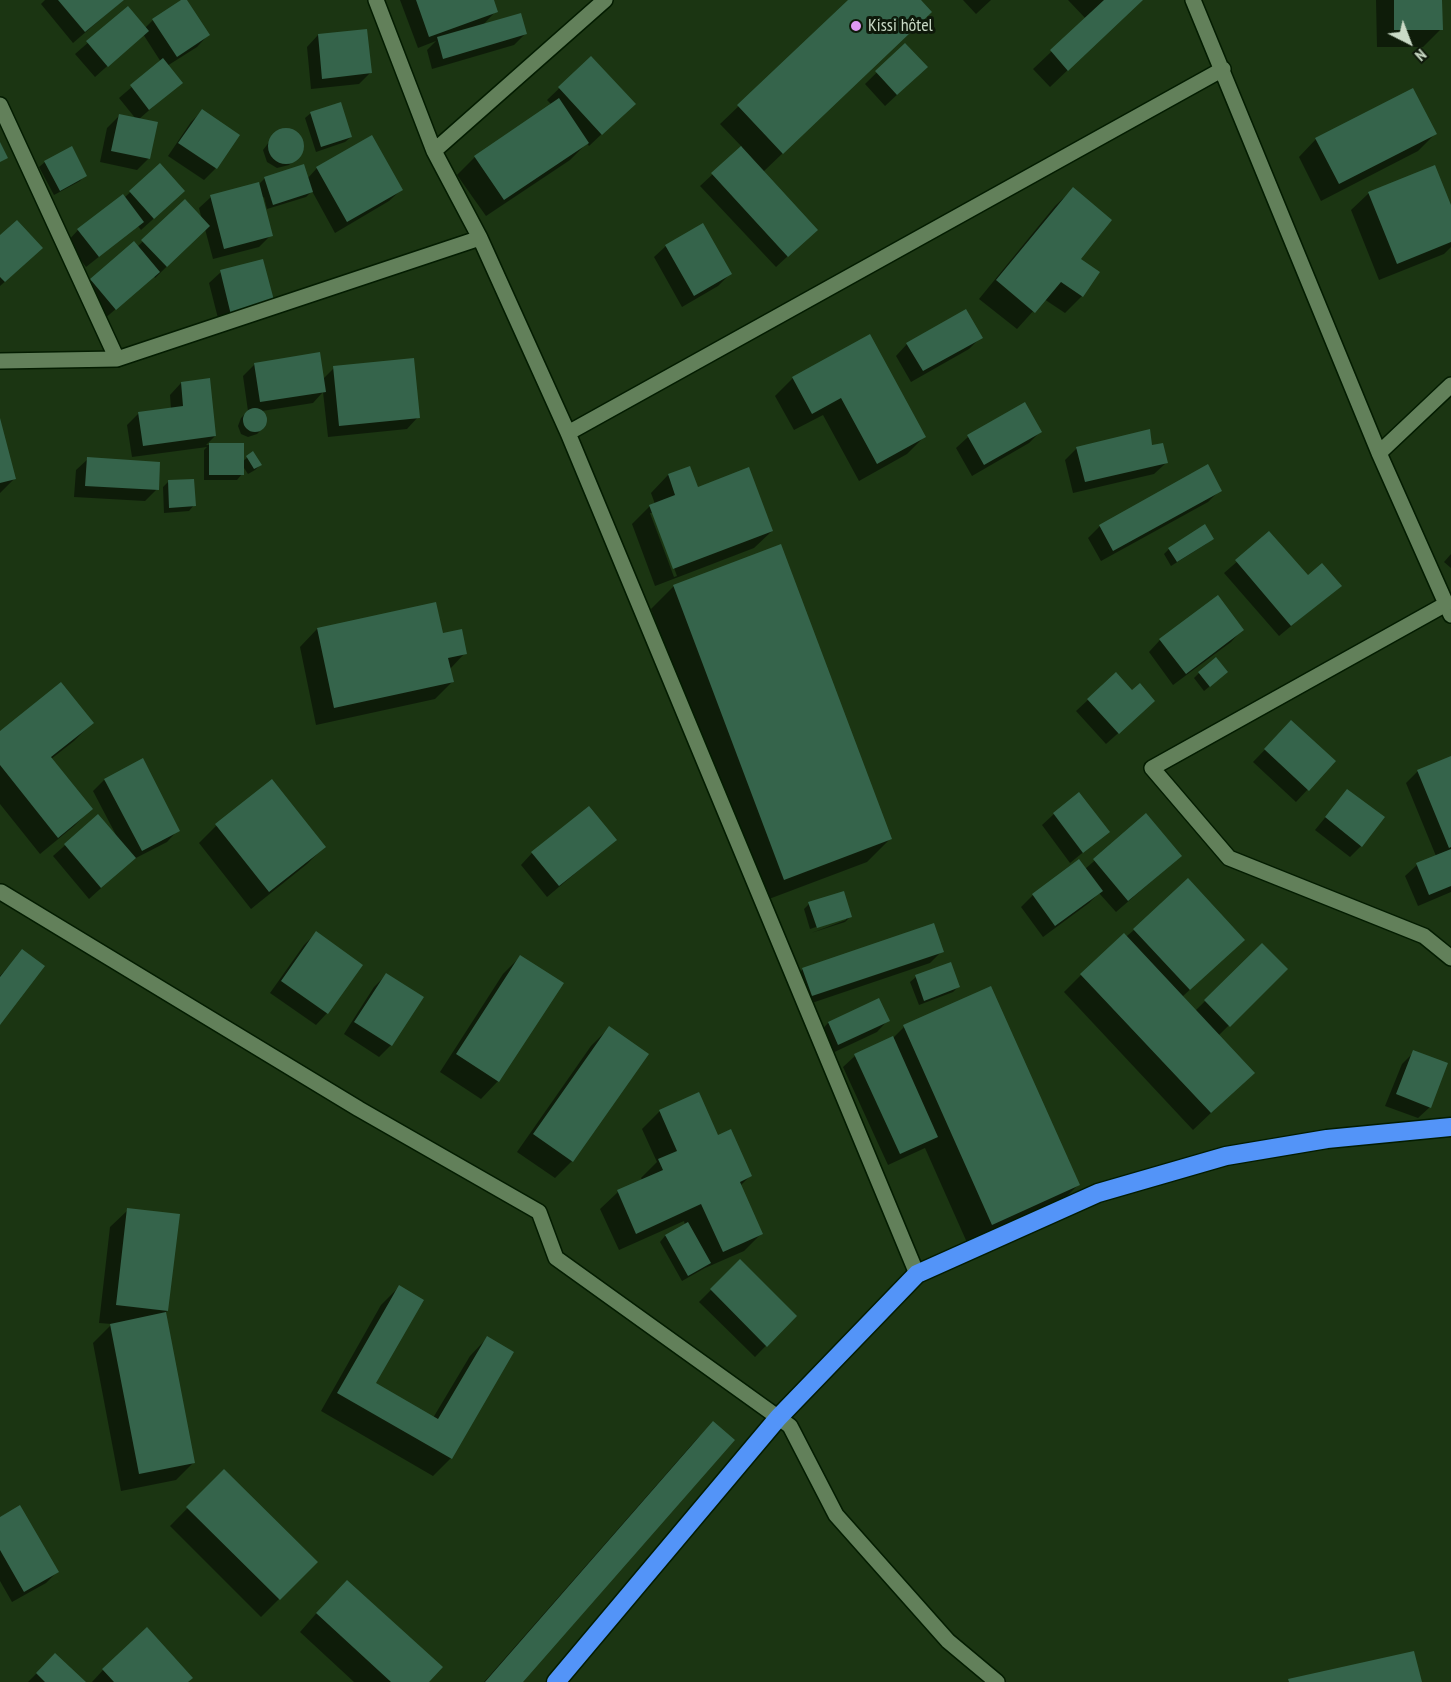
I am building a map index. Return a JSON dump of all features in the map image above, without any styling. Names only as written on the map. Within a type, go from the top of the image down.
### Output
[{"type":"highway","points":[[556,1682],[778,1418],[917,1274],[1098,1193],[1226,1156],[1327,1139],[1451,1127]]},
{"type":"street","points":[[376,0],[434,151],[480,238],[568,433],[917,1274]]},
{"type":"street","points":[[434,151],[605,0]]},
{"type":"street","points":[[1193,0],[1379,453],[1449,610],[1152,768],[1229,858],[1424,936],[1451,958]]},
{"type":"street","points":[[568,433],[1223,69]]},
{"type":"street","points":[[0,105],[117,359]]},
{"type":"street","points":[[0,361],[117,359],[480,238]]},
{"type":"street","points":[[1379,453],[1451,385]]},
{"type":"street","points":[[1,892],[359,1109],[539,1212],[556,1258],[790,1426],[836,1515],[948,1641],[997,1682]]},
{"type":"building","points":[[58,0],[124,0],[85,32]]},
{"type":"building","points":[[181,0],[187,0],[210,35],[177,57],[152,19]]},
{"type":"building","points":[[416,0],[494,0],[498,12],[429,37]]},
{"type":"building","points":[[848,0],[921,0],[932,12],[783,154],[737,105]]},
{"type":"building","points":[[1104,0],[1143,0],[1068,71],[1050,50]]},
{"type":"building","points":[[1394,0],[1442,0],[1443,30],[1394,30]]},
{"type":"building","points":[[128,6],[149,31],[108,67],[86,41]]},
{"type":"building","points":[[521,13],[527,34],[443,59],[437,37]]},
{"type":"building","points":[[367,29],[372,73],[322,79],[318,34]]},
{"type":"building","points":[[905,43],[928,67],[897,95],[875,71]]},
{"type":"building","points":[[591,56],[636,104],[602,135],[558,87]]},
{"type":"building","points":[[163,58],[183,83],[149,110],[130,85]]},
{"type":"building","points":[[1413,88],[1437,134],[1339,184],[1315,138]]},
{"type":"building","points":[[559,98],[589,143],[504,200],[474,156]]},
{"type":"building","points":[[341,102],[352,137],[321,147],[310,112]]},
{"type":"building","points":[[202,109],[240,135],[217,169],[178,143]]},
{"type":"building","points":[[119,114],[158,122],[150,159],[111,151]]},
{"type":"building","points":[[286,128],[298,134],[304,146],[298,158],[286,164],[274,158],[268,146],[274,134]]},
{"type":"building","points":[[372,135],[403,190],[347,222],[316,167]]},
{"type":"building","points":[[0,142],[8,158],[0,162]]},
{"type":"building","points":[[72,146],[87,176],[60,191],[44,161]]},
{"type":"building","points":[[741,146],[818,230],[788,257],[711,173]]},
{"type":"building","points":[[160,163],[185,191],[154,219],[129,191]]},
{"type":"building","points":[[304,164],[313,192],[273,205],[264,177]]},
{"type":"building","points":[[1435,165],[1451,205],[1451,242],[1397,264],[1368,192]]},
{"type":"building","points":[[259,182],[273,236],[224,249],[210,195]]},
{"type":"building","points":[[1073,187],[1112,220],[1081,259],[1100,272],[1083,297],[1061,282],[1035,313],[996,280]]},
{"type":"building","points":[[123,194],[144,222],[99,257],[77,229]]},
{"type":"building","points":[[185,199],[210,226],[167,267],[141,240]]},
{"type":"building","points":[[17,220],[43,248],[5,282],[0,277],[0,235]]},
{"type":"building","points":[[703,223],[732,274],[694,296],[665,245]]},
{"type":"building","points":[[134,241],[160,272],[116,310],[90,279]]},
{"type":"building","points":[[263,259],[275,304],[231,315],[220,270]]},
{"type":"building","points":[[966,309],[983,338],[923,371],[906,343]]},
{"type":"building","points":[[870,334],[926,437],[877,464],[841,398],[812,414],[792,377]]},
{"type":"building","points":[[320,352],[326,392],[260,402],[254,363]]},
{"type":"building","points":[[414,358],[420,418],[339,426],[333,366]]},
{"type":"building","points":[[210,378],[216,436],[143,446],[138,412],[183,406],[181,382]]},
{"type":"building","points":[[1025,402],[1042,432],[984,465],[967,435]]},
{"type":"building","points":[[250,408],[260,408],[267,415],[267,425],[260,432],[250,432],[243,425],[243,415]]},
{"type":"building","points":[[0,418],[16,479],[0,483]]},
{"type":"building","points":[[1150,429],[1152,445],[1163,443],[1168,463],[1085,482],[1076,447]]},
{"type":"building","points":[[209,443],[244,443],[244,475],[209,475]]},
{"type":"building","points":[[253,451],[262,465],[254,469],[246,456]]},
{"type":"building","points":[[87,457],[160,462],[159,490],[85,486]]},
{"type":"building","points":[[1208,464],[1222,491],[1113,551],[1099,525]]},
{"type":"building","points":[[690,466],[698,487],[749,467],[773,531],[673,569],[649,505],[675,495],[668,474]]},
{"type":"building","points":[[194,479],[196,506],[169,508],[168,480]]},
{"type":"building","points":[[1205,524],[1214,539],[1177,562],[1168,548]]},
{"type":"building","points":[[1269,531],[1308,575],[1322,563],[1342,586],[1291,626],[1235,560]]},
{"type":"building","points":[[781,544],[892,839],[784,880],[673,585]]},
{"type":"building","points":[[1218,595],[1244,630],[1186,674],[1159,639]]},
{"type":"building","points":[[436,602],[443,633],[462,629],[467,654],[448,658],[454,682],[334,708],[317,628]]},
{"type":"building","points":[[1216,657],[1228,672],[1210,687],[1198,672]]},
{"type":"building","points":[[1116,672],[1132,690],[1140,683],[1155,701],[1119,734],[1087,699]]},
{"type":"building","points":[[61,682],[94,723],[51,757],[93,809],[58,838],[0,765],[0,731]]},
{"type":"building","points":[[1291,720],[1336,761],[1309,791],[1264,749]]},
{"type":"building","points":[[1451,756],[1451,847],[1449,848],[1417,770]]},
{"type":"building","points":[[143,758],[180,831],[142,851],[104,779]]},
{"type":"building","points":[[272,779],[326,847],[269,892],[215,824]]},
{"type":"building","points":[[1347,789],[1385,817],[1362,847],[1325,817]]},
{"type":"building","points":[[1079,792],[1110,832],[1083,853],[1053,813]]},
{"type":"building","points":[[589,806],[617,840],[559,886],[531,852]]},
{"type":"building","points":[[1146,813],[1182,856],[1128,901],[1093,859]]},
{"type":"building","points":[[98,814],[136,858],[101,888],[64,844]]},
{"type":"building","points":[[1451,849],[1451,886],[1429,895],[1416,863]]},
{"type":"building","points":[[1079,859],[1103,891],[1055,926],[1032,894]]},
{"type":"building","points":[[1188,878],[1245,940],[1190,990],[1133,929]]},
{"type":"building","points":[[844,891],[852,917],[817,928],[808,902]]},
{"type":"building","points":[[934,923],[944,952],[812,996],[802,968]]},
{"type":"building","points":[[316,931],[363,965],[328,1014],[281,981]]},
{"type":"building","points":[[1124,933],[1255,1073],[1211,1113],[1080,974]]},
{"type":"building","points":[[1262,943],[1288,969],[1230,1027],[1204,1000]]},
{"type":"building","points":[[22,949],[45,966],[0,1025],[0,977]]},
{"type":"building","points":[[520,955],[564,983],[499,1082],[456,1054]]},
{"type":"building","points":[[951,962],[960,987],[924,1001],[915,975]]},
{"type":"building","points":[[386,973],[424,997],[392,1046],[354,1022]]},
{"type":"building","points":[[991,986],[1080,1185],[992,1225],[903,1025]]},
{"type":"building","points":[[879,998],[890,1021],[838,1045],[828,1022]]},
{"type":"building","points":[[609,1026],[649,1054],[573,1162],[533,1134]]},
{"type":"building","points":[[893,1036],[938,1137],[900,1154],[854,1054]]},
{"type":"building","points":[[1413,1050],[1448,1063],[1431,1108],[1396,1094]]},
{"type":"building","points":[[699,1092],[718,1135],[731,1129],[752,1176],[740,1182],[763,1234],[723,1252],[701,1204],[636,1234],[617,1190],[663,1170],[658,1159],[677,1151],[659,1110]]},
{"type":"building","points":[[127,1208],[180,1214],[168,1311],[116,1305]]},
{"type":"building","points":[[688,1222],[711,1263],[688,1276],[665,1235]]},
{"type":"building","points":[[740,1259],[797,1316],[767,1347],[710,1289]]},
{"type":"building","points":[[399,1285],[424,1300],[376,1383],[438,1419],[487,1336],[514,1352],[452,1459],[337,1393]]},
{"type":"building","points":[[166,1312],[195,1463],[139,1474],[110,1324]]},
{"type":"building","points":[[713,1421],[735,1440],[523,1682],[485,1682]]},
{"type":"building","points":[[224,1469],[318,1562],[280,1600],[186,1507]]},
{"type":"building","points":[[20,1505],[59,1572],[24,1592],[0,1550],[0,1517]]},
{"type":"building","points":[[347,1580],[443,1667],[429,1682],[391,1682],[316,1613]]},
{"type":"building","points":[[147,1627],[193,1678],[188,1682],[114,1682],[102,1669]]},
{"type":"building","points":[[1414,1651],[1422,1682],[1289,1682],[1288,1679]]},
{"type":"building","points":[[55,1653],[86,1682],[45,1682],[36,1673]]},
{"type":"place","name":"Kissi hôtel","points":[[856,26]]}]
